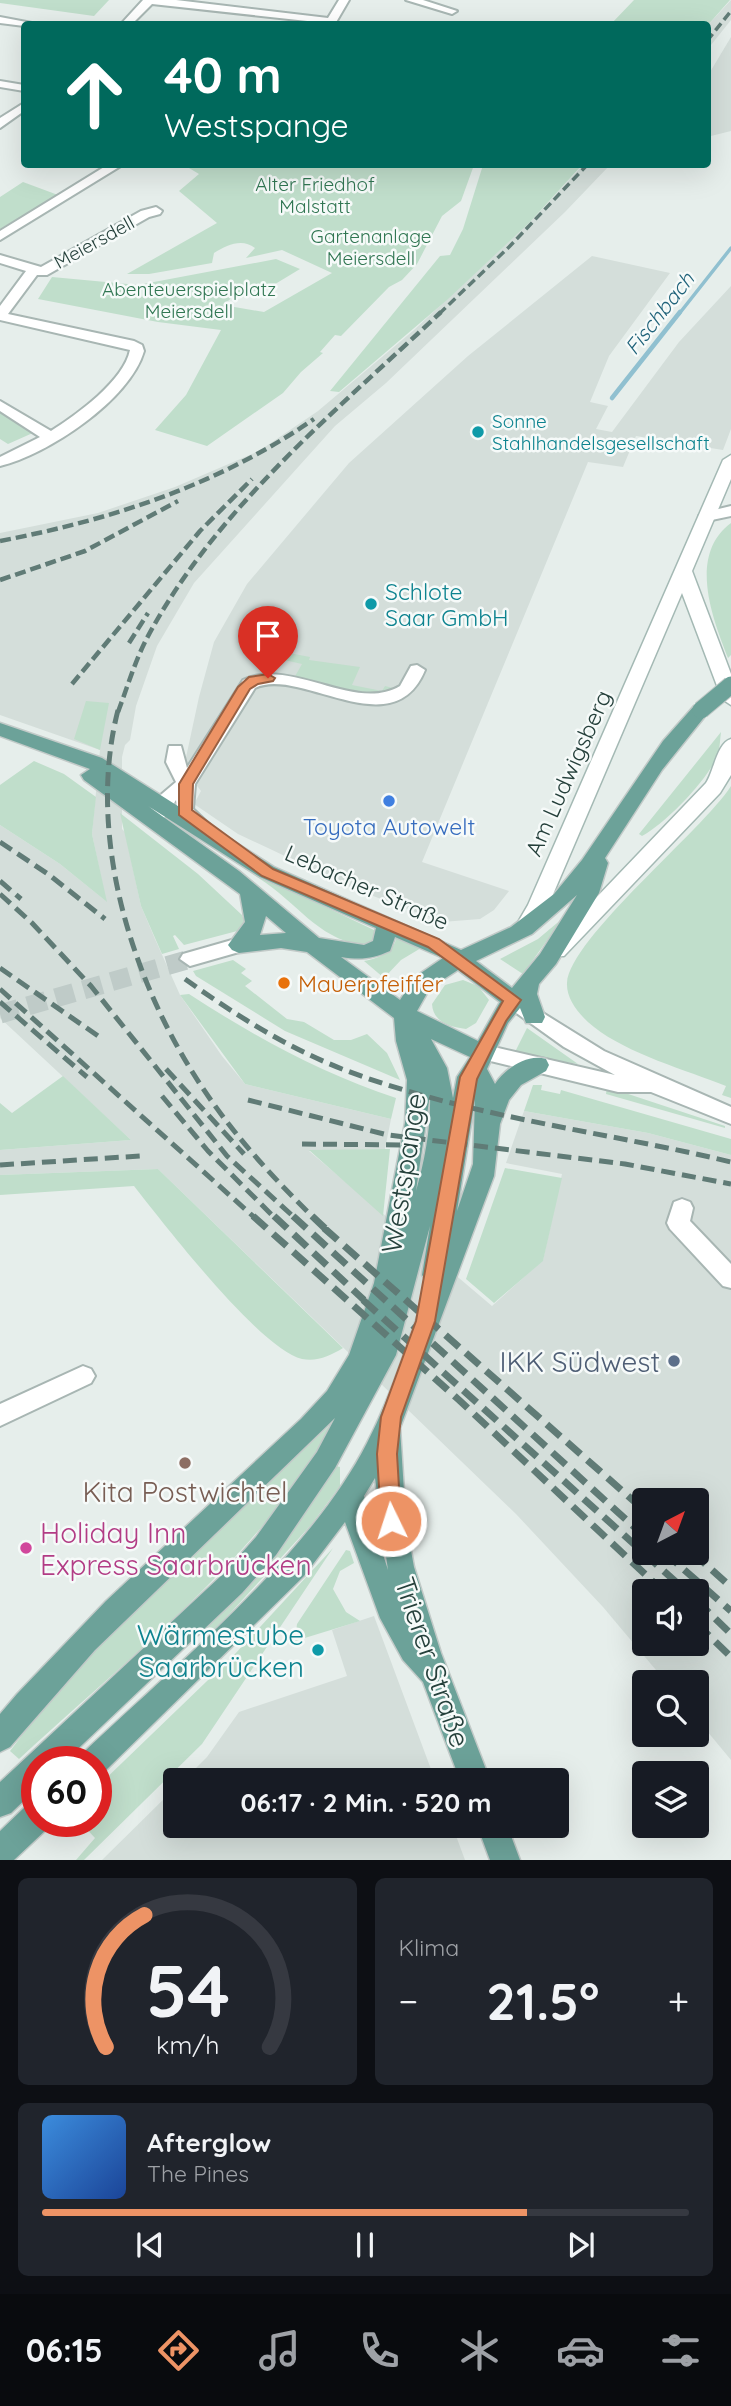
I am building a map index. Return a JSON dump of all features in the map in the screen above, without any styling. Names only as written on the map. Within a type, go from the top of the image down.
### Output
[{"type":"main road","name":"Am Ludwigsberg","points":[[524,929],[538,906],[731,460]]},
{"type":"main road","points":[[683,571],[731,699]]},
{"type":"main road","points":[[671,600],[678,596],[694,601]]},
{"type":"main road","points":[[406,1017],[407,1006],[429,977],[524,929],[562,899],[607,841],[672,741],[701,710],[731,685]]},
{"type":"main road","name":"Lebacher Straße","points":[[0,729],[54,747],[157,812],[281,880],[433,943],[461,960],[513,1000]]},
{"type":"main road","points":[[478,1061],[513,1000],[548,959],[713,788],[723,772],[731,744]]},
{"type":"main road","name":"Lebacher Straße","points":[[157,812],[388,1007],[478,1061]]},
{"type":"main road","points":[[548,959],[589,893],[607,841]]},
{"type":"main road","points":[[239,945],[256,928],[257,915],[250,892]]},
{"type":"main road","points":[[239,945],[281,940],[355,953],[375,951],[383,946],[387,925]]},
{"type":"main road","points":[[529,983],[526,994],[534,1017]]},
{"type":"main road","name":"Westspange","points":[[60,1746],[198,1619],[266,1546],[342,1436],[383,1355],[438,1155],[444,1104],[439,1071],[406,1017]]},
{"type":"main road","name":"Westspange","points":[[0,1737],[83,1639],[329,1406],[357,1365],[376,1315],[398,1228],[414,1137],[419,1090],[418,1076],[405,1045],[406,1017]]},
{"type":"main road","name":"Westspange","points":[[111,1746],[221,1642],[293,1567],[350,1495],[377,1449],[482,1176],[488,1134],[484,1080],[478,1061]]},
{"type":"main road","name":"Westspange","points":[[425,1321],[448,1198],[459,1120],[468,1077],[478,1061]]},
{"type":"main road","points":[[488,1134],[495,1103],[505,1084],[525,1069],[538,1065]]},
{"type":"main road","name":"Trierer Straße","points":[[391,1417],[388,1482],[395,1548],[404,1584],[471,1768]]},
{"type":"main road","points":[[350,1495],[387,1606],[406,1644],[439,1683]]},
{"type":"main road","points":[[0,1802],[21,1783]]},
{"type":"main road","points":[[0,1852],[21,1832]]},
{"type":"main road","points":[[497,1838],[505,1860]]},
{"type":"street","points":[[129,21],[149,0],[315,21]]},
{"type":"street","points":[[332,21],[344,0]]},
{"type":"street","points":[[411,0],[456,6],[445,21]]},
{"type":"street","points":[[0,20],[21,23]]},
{"type":"street","points":[[0,84],[21,88]]},
{"type":"street","points":[[0,124],[21,108]]},
{"type":"street","points":[[0,236],[111,168]]},
{"type":"street","name":"Meiersdell","points":[[33,271],[42,272],[145,214],[156,211]]},
{"type":"street","points":[[0,259],[33,271],[0,315],[137,348],[127,372],[99,404],[75,424],[0,462]]},
{"type":"street","points":[[0,405],[51,438]]},
{"type":"street","points":[[0,445],[15,456]]},
{"type":"street","points":[[708,516],[731,511]]},
{"type":"street","points":[[157,812],[166,796],[186,784],[245,687],[254,680],[268,678],[368,698],[391,698],[405,691],[417,670]]},
{"type":"street","points":[[175,750],[175,762],[186,784]]},
{"type":"street","name":"Lebacher Straße","points":[[186,784],[184,811],[252,863]]},
{"type":"street","points":[[190,959],[239,945]]},
{"type":"street","points":[[513,1000],[590,1055],[656,1086],[731,1116]]},
{"type":"street","points":[[478,1061],[538,1065],[618,1084],[656,1086]]},
{"type":"street","points":[[681,1208],[678,1223],[731,1279]]},
{"type":"street","points":[[0,1415],[83,1376]]},
{"type":"shaded area","points":[[731,0],[731,20],[711,45],[711,22]]},
{"type":"shaded area","points":[[731,37],[731,131],[711,136],[711,70]]},
{"type":"shaded area","points":[[580,168],[607,168],[565,212],[386,383],[335,426],[194,583],[157,646],[136,706],[130,740],[125,745],[122,757],[122,829],[125,832],[141,906],[155,939],[180,995],[222,1056],[245,1084],[391,1119],[385,1149],[309,1151],[492,1306],[543,1260],[562,1174],[506,1163],[524,1111],[648,1133],[731,1155],[731,1760],[709,1733],[709,1670],[656,1670],[644,1656],[709,1656],[709,1579],[632,1579],[632,1642],[516,1514],[158,1169],[0,1175],[0,1150],[131,1140],[0,1018],[0,825],[60,864],[106,901],[92,834],[100,750],[0,715],[0,533],[98,513],[175,487],[259,451],[318,411],[414,330],[530,222]]},
{"type":"shaded area","points":[[592,256],[670,273],[609,356],[590,402],[608,406],[596,429],[612,432],[679,342],[731,286],[731,429],[723,450],[636,436],[623,467],[588,462],[422,862],[509,891],[494,910],[480,919],[442,922],[352,888],[238,834],[194,804],[201,791],[188,774],[185,762],[199,697],[214,642],[247,584],[349,463],[468,356]]},
{"type":"shaded area","points":[[374,1616],[431,1768],[196,1768],[239,1712],[347,1676],[332,1630]]},
{"type":"shaded area","points":[[163,1800],[163,1838],[457,1838],[465,1860],[102,1860]]},
{"type":"green space","points":[[0,0],[109,0],[94,16],[0,3]]},
{"type":"green space","points":[[634,0],[730,0],[711,21],[614,21]]},
{"type":"green space","points":[[189,168],[473,168],[461,201],[442,216],[417,264],[402,280],[389,287],[341,336],[335,335],[320,352],[323,353],[301,372],[283,393],[207,446],[155,430],[186,395],[221,330],[158,322],[38,299],[52,277],[138,285],[276,259],[300,269],[262,292],[254,291],[242,298],[234,296],[223,305],[264,312],[332,273],[282,250],[246,258],[255,248],[240,243],[214,253],[212,263],[149,274],[127,274],[217,223],[179,191],[199,174]]},
{"type":"green space","points":[[482,168],[579,168],[530,222],[447,300],[339,392],[330,391],[440,256],[450,255],[463,229]]},
{"type":"green space","points":[[23,182],[58,195],[0,229],[0,197]]},
{"type":"green space","points":[[0,409],[35,432],[8,444],[0,439]]},
{"type":"green space","points":[[731,523],[731,655],[728,658],[711,606],[707,569],[710,552],[718,536]]},
{"type":"green space","points":[[289,653],[310,657],[309,660],[360,667],[352,685],[382,691],[385,686],[397,689],[385,692],[359,692],[294,678],[302,664],[284,660]]},
{"type":"green space","points":[[86,701],[109,703],[100,750],[74,739]]},
{"type":"green space","points":[[721,732],[718,754],[706,776],[662,822],[642,836],[639,834]]},
{"type":"green space","points":[[34,761],[64,774],[96,797],[92,834],[107,902],[60,864],[0,825],[0,785]]},
{"type":"green space","points":[[731,786],[731,1098],[722,1095],[726,1086],[658,1061],[608,1037],[575,1008],[567,983],[574,963],[590,940],[639,884],[716,806]]},
{"type":"green space","points":[[120,813],[198,874],[242,915],[245,923],[241,930],[184,945],[175,935],[173,936],[179,949],[162,954],[141,906]]},
{"type":"green space","points":[[171,820],[273,882],[374,930],[378,936],[370,946],[338,938],[325,931],[266,883]]},
{"type":"green space","points":[[563,918],[523,974],[500,959],[538,939]]},
{"type":"green space","points":[[397,933],[426,945],[401,960],[384,978],[364,961],[386,953],[394,945]]},
{"type":"green space","points":[[233,960],[246,969],[241,973],[252,981],[245,986],[287,1019],[304,1022],[334,1040],[351,1040],[367,1034],[387,1053],[400,1080],[285,1031],[196,976],[193,971]]},
{"type":"green space","points":[[463,980],[478,986],[489,1000],[476,1023],[466,1029],[448,1025],[439,1019],[432,1004],[445,985]]},
{"type":"green space","points":[[189,994],[289,1053],[396,1098],[391,1119],[245,1084],[180,995]]},
{"type":"green space","points":[[527,1028],[578,1064],[514,1054]]},
{"type":"green space","points":[[63,1076],[131,1140],[0,1150],[0,1103],[12,1113]]},
{"type":"green space","points":[[533,1085],[542,1085],[541,1090],[560,1094],[561,1090],[731,1139],[731,1155],[648,1133],[524,1111]]},
{"type":"green space","points":[[607,1087],[725,1126],[725,1128],[606,1094]]},
{"type":"green space","points":[[385,1149],[390,1149],[383,1216],[309,1150]]},
{"type":"green space","points":[[505,1168],[562,1178],[543,1261],[494,1303],[466,1279]]},
{"type":"green space","points":[[158,1169],[343,1348],[318,1359],[302,1359],[284,1350],[262,1333],[214,1283],[134,1186],[0,1195],[0,1175]]},
{"type":"green space","points":[[329,1426],[333,1426],[303,1473],[269,1518],[190,1603],[33,1746],[21,1746],[19,1759],[10,1751],[62,1683],[203,1543]]},
{"type":"green space","points":[[336,1466],[340,1467],[340,1486],[311,1525],[212,1633],[207,1628],[275,1553]]},
{"type":"green space","points":[[333,1548],[202,1744],[178,1768],[163,1768],[163,1782],[112,1832],[112,1773],[234,1655]]},
{"type":"green space","points":[[346,1550],[350,1551],[354,1563],[340,1571],[333,1589],[346,1612],[360,1621],[295,1641],[297,1624]]},
{"type":"green space","points":[[107,1837],[84,1860],[76,1860],[95,1838]]},
{"type":"waterway","name":"Fischbach","points":[[679,314],[731,248]]},
{"type":"waterway","name":"Fischbach","points":[[612,398],[680,312]]},
{"type":"tunnel","points":[[0,1014],[190,959]]},
{"type":"railway","points":[[711,36],[731,11]]},
{"type":"railway","points":[[439,314],[509,247],[584,168]]},
{"type":"railway","points":[[118,712],[147,638],[175,591],[207,546],[280,463],[441,312]]},
{"type":"railway","points":[[0,541],[84,522],[203,481],[278,442],[314,419]]},
{"type":"railway","points":[[72,684],[200,531],[252,479]]},
{"type":"railway","points":[[0,580],[85,551],[178,501]]},
{"type":"railway","points":[[129,643],[148,613]]},
{"type":"railway","points":[[118,710],[110,757],[108,806],[112,855],[121,904],[135,952],[175,1043],[200,1084],[253,1154],[312,1216]]},
{"type":"railway","points":[[0,842],[48,874],[105,919]]},
{"type":"railway","points":[[0,881],[21,899]]},
{"type":"railway","points":[[0,894],[32,923],[91,986],[227,1156],[295,1218]]},
{"type":"railway","points":[[0,968],[101,1038]]},
{"type":"railway","points":[[185,979],[241,1017],[301,1051],[389,1086],[535,1122],[731,1162]]},
{"type":"railway","points":[[0,989],[255,1218]]},
{"type":"railway","points":[[0,1002],[87,1077]]},
{"type":"railway","points":[[166,1069],[244,1154]]},
{"type":"railway","points":[[162,1096],[208,1151],[275,1218]]},
{"type":"railway","points":[[248,1100],[388,1135],[625,1164],[731,1184]]},
{"type":"railway","points":[[302,1144],[404,1145]]},
{"type":"railway","points":[[0,1165],[140,1156]]},
{"type":"railway","points":[[253,1216],[459,1400],[650,1579]]},
{"type":"railway","points":[[274,1216],[364,1300]]},
{"type":"railway","points":[[293,1216],[632,1525]]},
{"type":"railway","points":[[312,1216],[331,1234]]},
{"type":"railway","points":[[324,1228],[632,1499]]},
{"type":"railway","points":[[363,1300],[673,1579]]},
{"type":"railway","points":[[679,1565],[731,1611]]},
{"type":"railway","points":[[706,1565],[731,1587]]},
{"type":"railway","points":[[709,1613],[731,1634]]},
{"type":"railway","points":[[709,1636],[731,1657]]},
{"type":"place","name":"Sonne Stahlhandelsgesellschaft","points":[[478,432]]},
{"type":"place","name":"Schlote Saar GmbH","points":[[371,604]]},
{"type":"place","name":"Toyota Autowelt","points":[[389,801]]},
{"type":"place","name":"Mauerpfeiffer","points":[[284,983]]},
{"type":"place","name":"IKK Südwest","points":[[674,1361]]},
{"type":"place","name":"Kita Postwichtel","points":[[185,1463]]},
{"type":"place","name":"Holiday Inn Express Saarbrücken","points":[[26,1548]]},
{"type":"place","name":"Wärmestube Saarbrücken","points":[[318,1650]]},
{"type":"route","points":[[268,678],[254,680],[245,687],[186,784],[184,811],[267,872],[433,943],[475,970],[513,1000],[499,1018],[475,1069],[468,1077],[425,1321],[391,1417],[387,1454],[391,1521]]},
{"type":"park label","name":"Alter Friedhof Malstatt","points":[[315,195]]},
{"type":"park label","name":"Gartenanlage Meiersdell","points":[[371,247]]},
{"type":"park label","name":"Abenteuerspielplatz Meiersdell","points":[[189,300]]}]
